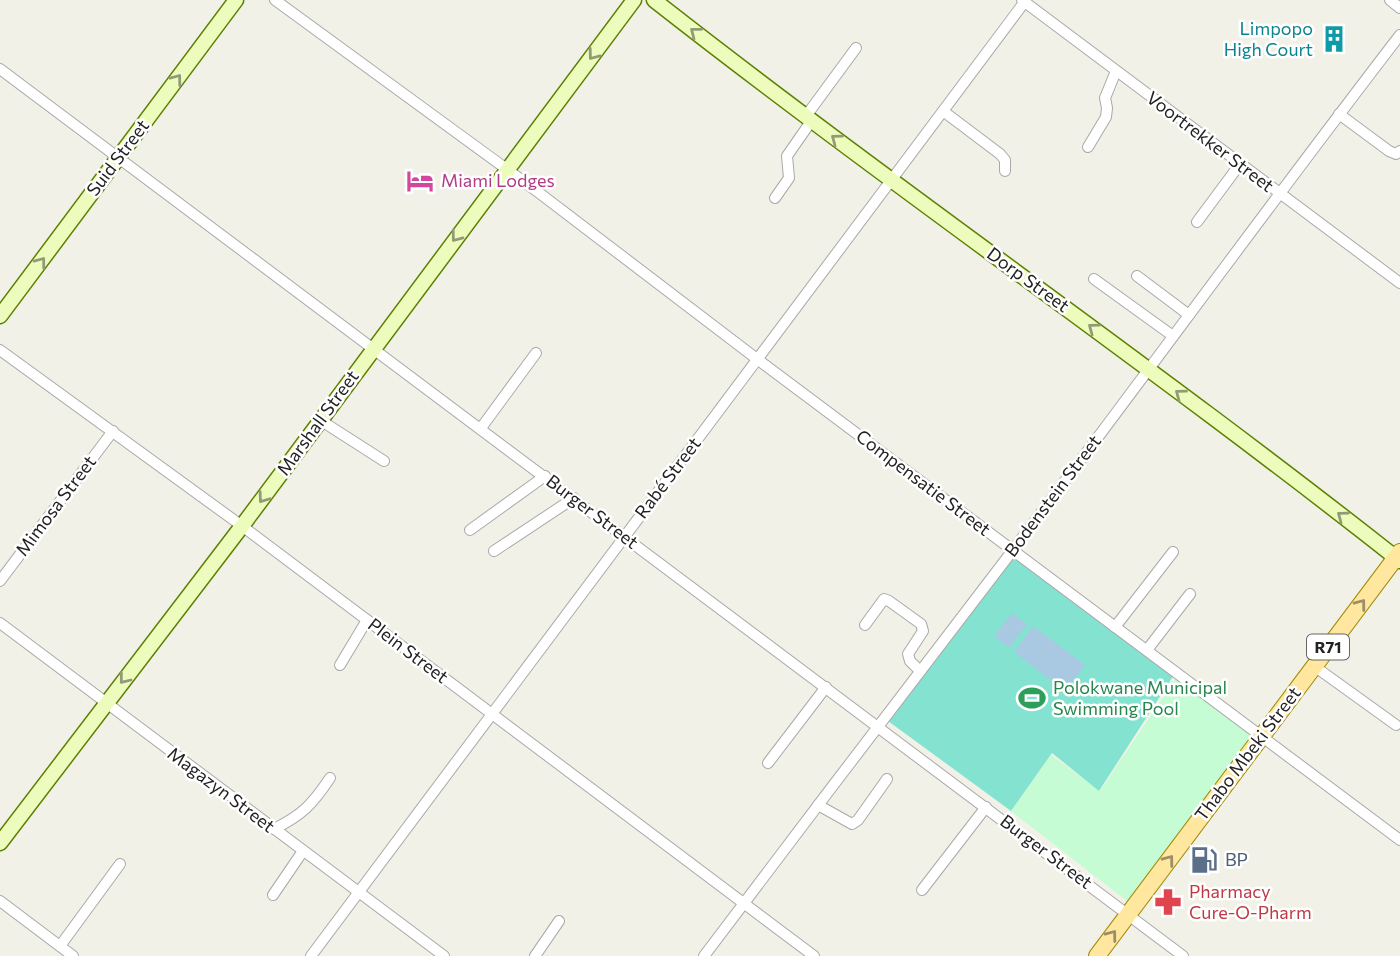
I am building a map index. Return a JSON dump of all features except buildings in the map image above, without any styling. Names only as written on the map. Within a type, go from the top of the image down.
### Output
[{"type":"main road","name":"Thabo Mbeki Street","points":[[1097,956],[1398,557]]},
{"type":"street","name":"Suid Street","points":[[0,316],[236,0]]},
{"type":"street","name":"Compensatie Street","points":[[275,0],[506,169],[1400,840]]},
{"type":"street","name":"Marshall Street","points":[[0,843],[242,526],[634,0]]},
{"type":"street","name":"Dorp Street","points":[[654,0],[1398,557]]},
{"type":"street","points":[[1390,0],[1400,8]]},
{"type":"street","name":"Voortrekker Street","points":[[1024,1],[1400,283]]},
{"type":"street","name":"Rabé Street","points":[[311,956],[1024,1]]},
{"type":"street","name":"Bodenstein Street","points":[[704,956],[1400,35]]},
{"type":"street","points":[[775,198],[789,178],[787,156],[856,48]]},
{"type":"street","name":"Burger Street","points":[[0,69],[878,725],[1182,956]]},
{"type":"street","points":[[1088,147],[1105,117],[1105,98],[1116,71]]},
{"type":"street","points":[[943,111],[1000,154],[1005,160],[1005,171]]},
{"type":"street","points":[[1339,114],[1389,151],[1396,154],[1400,151]]},
{"type":"street","points":[[1197,222],[1240,164]]},
{"type":"street","points":[[1137,276],[1189,315]]},
{"type":"street","points":[[1094,279],[1173,336]]},
{"type":"street","name":"Plein Street","points":[[0,350],[242,526],[814,956]]},
{"type":"street","points":[[481,428],[536,353]]},
{"type":"street","points":[[320,419],[384,461]]},
{"type":"street","name":"Mimosa Street","points":[[0,581],[113,431]]},
{"type":"street","points":[[470,530],[545,476]]},
{"type":"street","points":[[494,551],[574,498]]},
{"type":"street","points":[[1115,627],[1174,552]]},
{"type":"street","points":[[1147,650],[1190,594]]},
{"type":"street","points":[[865,625],[884,599],[921,624],[923,631],[908,654],[919,670]]},
{"type":"street","points":[[340,664],[367,620]]},
{"type":"street","name":"Magazyn Street","points":[[0,623],[444,956]]},
{"type":"street","points":[[1314,666],[1396,725]]},
{"type":"street","points":[[768,763],[826,687]]},
{"type":"street","points":[[274,830],[303,813],[330,779]]},
{"type":"street","points":[[818,805],[852,824],[859,820],[887,779]]},
{"type":"street","points":[[922,890],[986,807]]},
{"type":"street","points":[[273,895],[303,851]]},
{"type":"street","points":[[60,946],[120,864]]},
{"type":"street","points":[[0,901],[72,956]]},
{"type":"street","points":[[535,956],[559,921]]},
{"type":"green space","points":[[1177,676],[1255,733],[1127,901],[1011,811],[1051,755],[1100,791]]},
{"type":"shaded area","name":"Polokwane Municipal Swimming Pool","points":[[1012,554],[1174,675],[1099,791],[1052,753],[1011,811],[888,721]]},
{"type":"shaded area","points":[[1012,613],[1027,624],[1009,648],[994,636]]},
{"type":"shaded area","points":[[1033,626],[1085,665],[1065,691],[1014,652]]},
{"type":"place","name":"Limpopo High Court","points":[[1334,39]]},
{"type":"place","name":"Miami Lodges","points":[[420,181]]},
{"type":"place","name":"Polokwane Municipal Swimming Pool","points":[[1032,698]]},
{"type":"place","name":"BP","points":[[1204,860]]},
{"type":"place","name":"Pharmacy Cure-O-Pharm","points":[[1168,902]]}]
